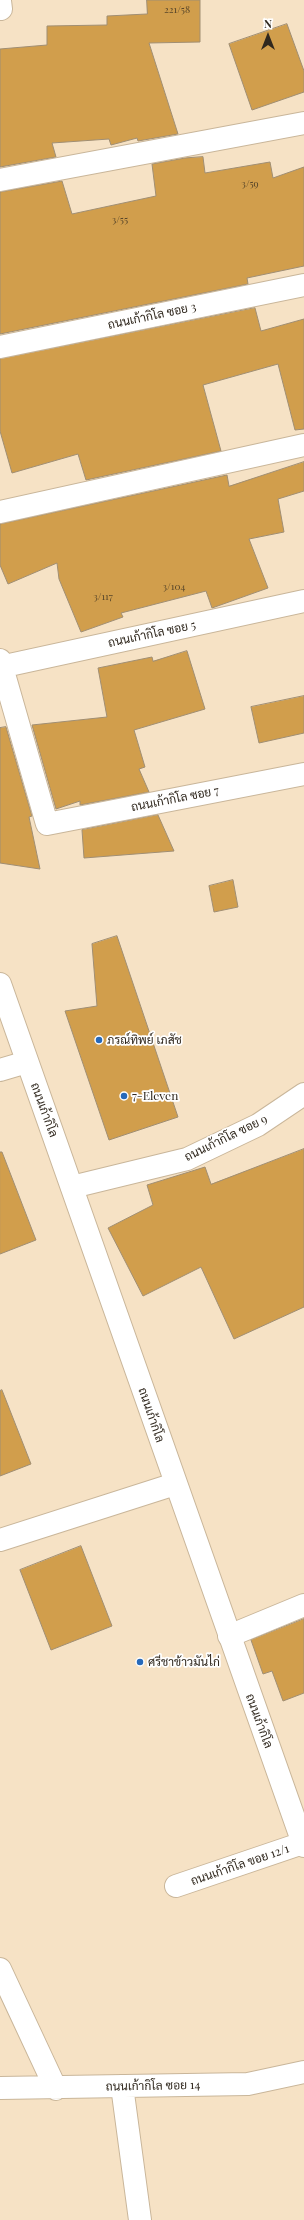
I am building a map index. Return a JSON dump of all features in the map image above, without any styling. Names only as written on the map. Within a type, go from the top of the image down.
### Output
[{"type":"street","points":[[0,1],[0,9]]},
{"type":"street","points":[[0,180],[304,123]]},
{"type":"street","name":"ถนนเก้ากิโล ซอย 3","points":[[0,347],[304,285]]},
{"type":"street","points":[[0,512],[304,445]]},
{"type":"street","name":"ถนนเก้ากิโล ซอย 5","points":[[1,665],[304,601]]},
{"type":"street","name":"ถนนเก้ากิโล ซอย 7","points":[[1,665],[47,824],[304,774]]},
{"type":"street","name":"ถนนเก้ากิโล","points":[[0,984],[175,1484],[304,1845]]},
{"type":"street","points":[[0,1070],[27,1062]]},
{"type":"street","name":"ถนนเก้ากิโล ซอย 9","points":[[72,1187],[187,1159],[258,1125],[304,1094]]},
{"type":"street","points":[[0,1540],[175,1484]]},
{"type":"street","points":[[230,1636],[304,1605]]},
{"type":"street","name":"ถนนเก้ากิโล ขอย 12/1","points":[[176,1886],[304,1845]]},
{"type":"street","points":[[0,1969],[56,2089]]},
{"type":"street","name":"ถนนเก้ากิโล ซอย 14","points":[[0,2088],[56,2089],[122,2086],[248,2084],[304,2072]]},
{"type":"street","points":[[122,2086],[140,2220]]},
{"type":"building","points":[[147,0],[200,0],[200,42],[149,43],[178,134],[138,141],[137,138],[111,145],[109,139],[52,143],[56,157],[0,167],[0,49],[47,45],[47,26],[107,25],[107,16],[147,14]]},
{"type":"building","points":[[287,24],[304,71],[304,92],[252,110],[229,44]]},
{"type":"building","points":[[203,157],[205,173],[270,162],[273,178],[304,167],[304,266],[247,278],[248,284],[0,334],[0,192],[62,181],[72,214],[156,196],[152,164],[185,158]]},
{"type":"building","points":[[255,308],[261,331],[304,319],[304,429],[295,430],[278,364],[203,385],[221,451],[86,480],[78,454],[12,473],[0,431],[0,359]]},
{"type":"building","points":[[304,462],[304,491],[278,499],[284,532],[249,539],[268,588],[212,608],[206,591],[121,613],[123,617],[81,632],[59,579],[57,563],[8,584],[0,565],[0,524],[227,475],[229,486]]},
{"type":"building","points":[[187,651],[205,709],[134,730],[145,767],[139,769],[149,792],[80,805],[80,801],[56,809],[32,725],[107,717],[98,668],[152,657],[153,661]]},
{"type":"building","points":[[304,696],[304,733],[259,743],[251,707]]},
{"type":"building","points":[[6,727],[32,816],[29,817],[40,869],[0,863],[0,728]]},
{"type":"building","points":[[158,815],[174,851],[84,858],[82,830]]},
{"type":"building","points":[[233,880],[238,907],[214,912],[209,886]]},
{"type":"building","points":[[117,936],[178,1117],[109,1140],[65,1011],[97,1006],[92,944]]},
{"type":"building","points":[[304,1149],[304,1307],[234,1339],[201,1267],[143,1296],[108,1228],[153,1205],[147,1185],[205,1167],[211,1184]]},
{"type":"building","points":[[0,1152],[2,1152],[36,1240],[0,1254]]},
{"type":"building","points":[[2,1390],[31,1464],[0,1476],[0,1391]]},
{"type":"building","points":[[81,1546],[112,1626],[51,1650],[20,1570]]},
{"type":"building","points":[[304,1619],[304,1693],[283,1701],[272,1671],[263,1674],[251,1640]]},
{"type":"place","name":"ภรณ์ทิพย์ เภสัช","points":[[99,1040]]},
{"type":"place","name":"7-Eleven","points":[[124,1096]]},
{"type":"place","name":"ศรีชาข้าวมันไก่","points":[[140,1662]]}]
